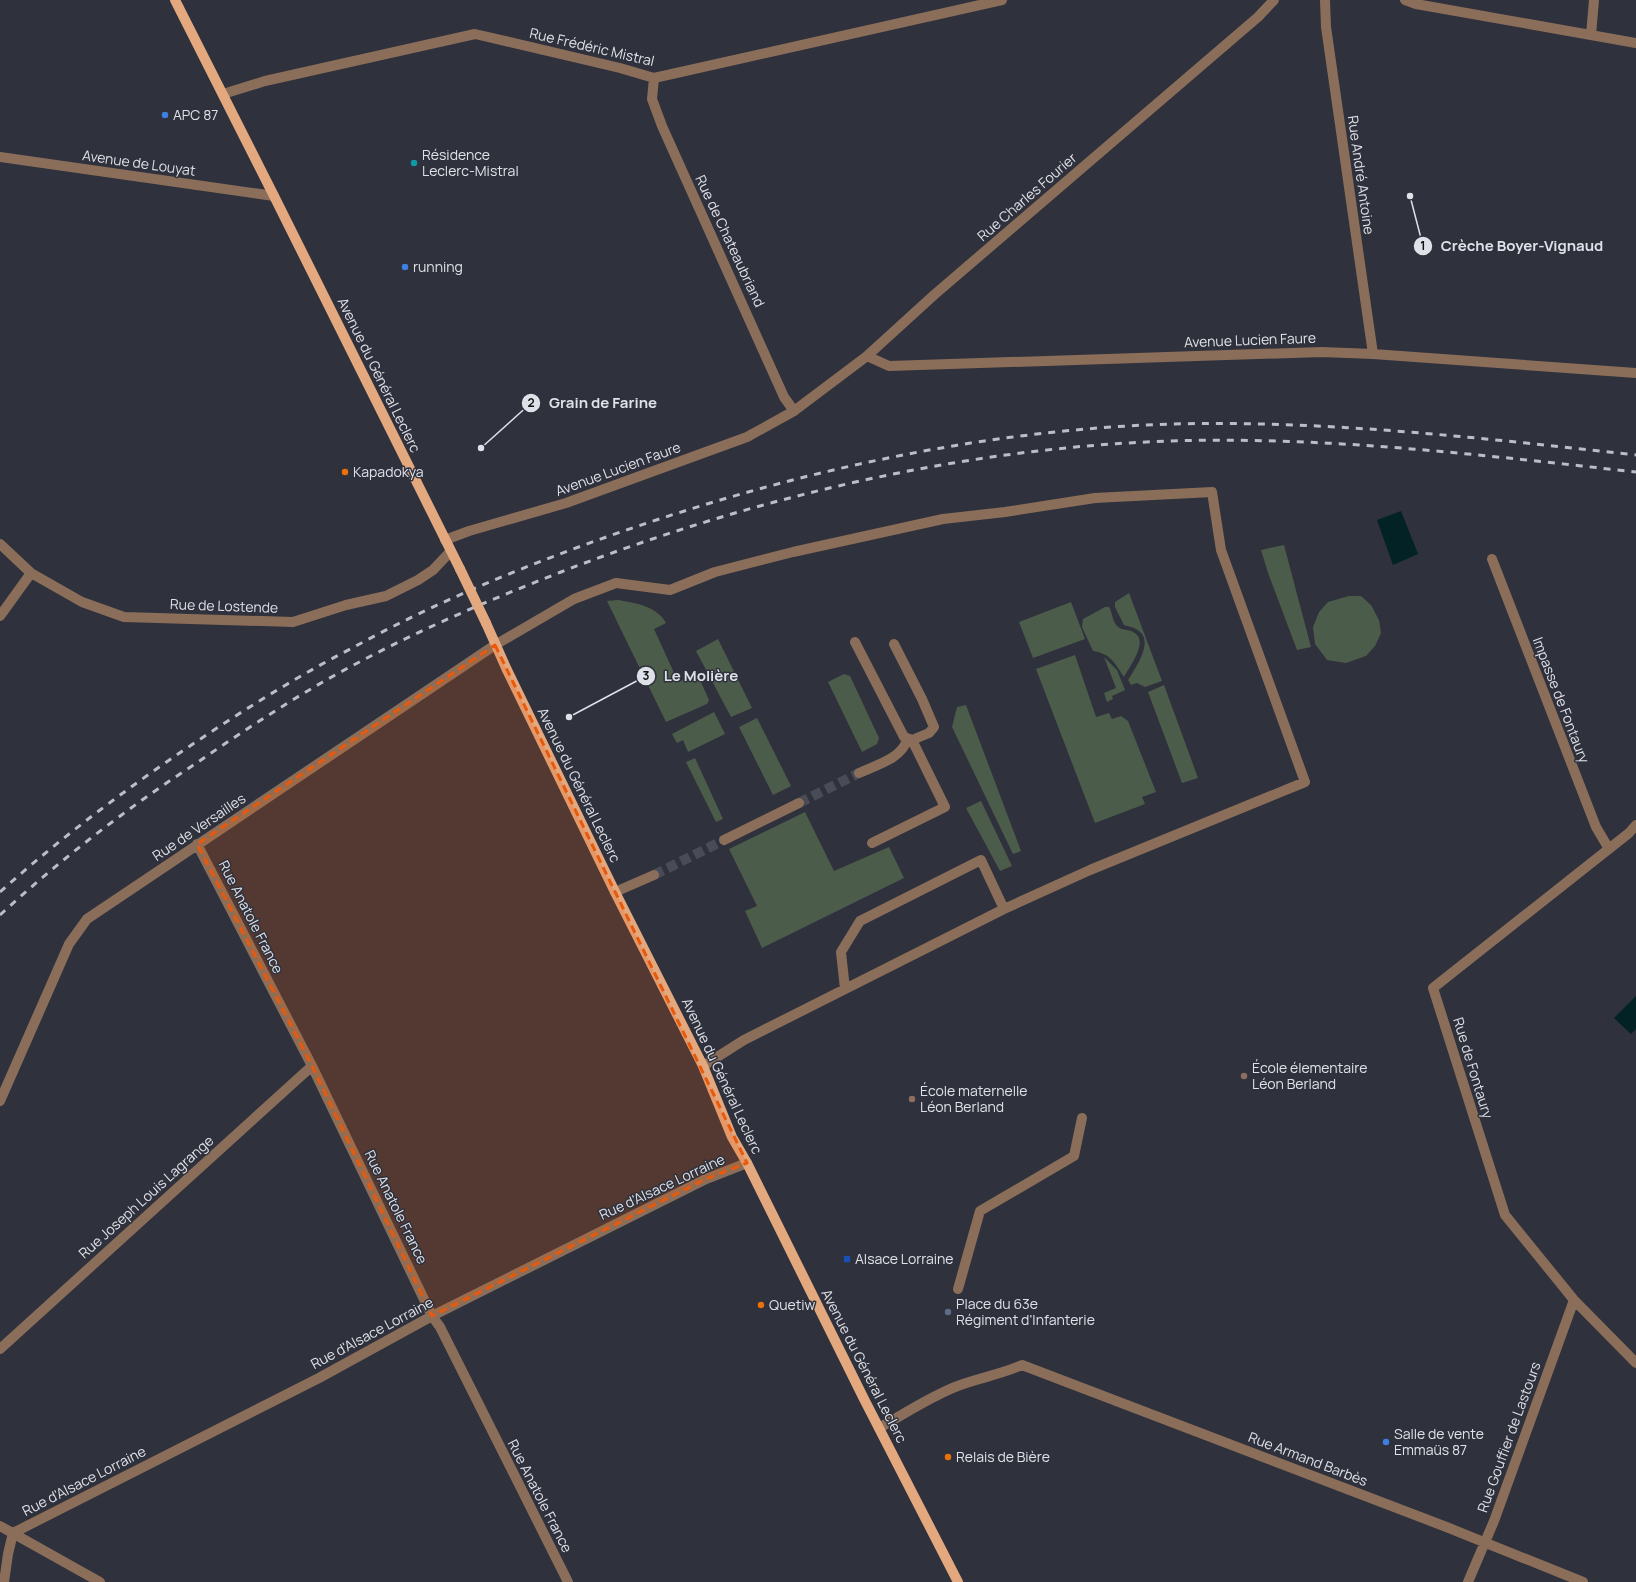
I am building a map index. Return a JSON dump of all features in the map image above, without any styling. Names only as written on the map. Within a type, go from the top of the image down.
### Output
[{"type":"main road","name":"Avenue du Général Leclerc","points":[[175,0],[274,196],[450,552],[460,569],[495,645],[615,892],[703,1066],[732,1136],[747,1162],[879,1428],[958,1582]]},
{"type":"street","name":"Rue Frédéric Mistral","points":[[223,94],[264,81],[475,34],[620,68],[654,78],[1002,0]]},
{"type":"street","name":"Rue Charles Fourier","points":[[794,411],[867,356],[934,295],[1258,17],[1274,0]]},
{"type":"street","name":"Rue André Antoine","points":[[1325,0],[1326,27],[1373,354]]},
{"type":"street","points":[[1405,0],[1416,4],[1636,43]]},
{"type":"street","points":[[1591,35],[1594,0]]},
{"type":"street","name":"Rue de Chateaubriand","points":[[654,78],[652,99],[662,126],[784,397],[794,411]]},
{"type":"street","name":"Avenue de Louyat","points":[[0,157],[274,196]]},
{"type":"street","name":"Avenue Lucien Faure","points":[[867,356],[889,366],[1314,352],[1373,354],[1636,373]]},
{"type":"street","name":"Avenue Lucien Faure","points":[[445,540],[469,531],[581,498],[747,437],[794,411]]},
{"type":"street","name":"Rue de Versailles","points":[[0,1101],[69,944],[86,919],[495,645],[574,599],[616,583],[670,590],[715,572],[793,552],[943,519],[1005,512],[1095,498],[1212,492],[1221,550],[1305,782],[1090,870],[1004,909]]},
{"type":"street","name":"Rue de Lostende","points":[[0,544],[32,573],[82,602],[124,617],[293,622],[346,605],[386,596],[418,580],[433,570],[450,552]]},
{"type":"street","name":"Impasse de Fontaury","points":[[1492,559],[1596,827],[1610,848]]},
{"type":"street","points":[[0,616],[32,573]]},
{"type":"street","points":[[855,642],[904,737],[910,740],[945,807],[872,842]]},
{"type":"street","points":[[859,774],[896,756],[903,750],[910,740],[932,730],[934,727],[933,722],[894,644]]},
{"type":"street","points":[[724,840],[799,803]]},
{"type":"street","name":"Rue de Fontaury","points":[[1636,825],[1629,833],[1433,988],[1505,1215],[1574,1300],[1636,1363]]},
{"type":"street","name":"Rue Anatole France","points":[[198,844],[312,1066],[432,1316],[440,1327],[568,1582]]},
{"type":"street","points":[[703,1066],[744,1040],[1004,909],[981,860],[860,920],[841,952],[845,989]]},
{"type":"street","points":[[615,892],[654,875]]},
{"type":"street","name":"Rue Joseph Louis Lagrange","points":[[0,1348],[312,1066]]},
{"type":"street","points":[[958,1289],[980,1211],[1074,1156],[1082,1118]]},
{"type":"street","name":"Rue d'Alsace Lorraine","points":[[13,1533],[319,1378],[432,1316],[706,1179],[747,1162]]},
{"type":"street","name":"Rue Gouffier de Lastours","points":[[1468,1582],[1485,1542],[1574,1300]]},
{"type":"street","name":"Rue Armand Barbès","points":[[879,1428],[941,1393],[1006,1372],[1022,1365],[1485,1542],[1583,1582]]},
{"type":"street","points":[[0,1526],[100,1582]]},
{"type":"street","points":[[4,1582],[13,1533]]},
{"type":"highlighted area","points":[[495,645],[747,1163],[706,1179],[432,1316],[312,1066],[197,844]]},
{"type":"shaded area","points":[[1401,511],[1418,554],[1393,565],[1377,520]]},
{"type":"shaded area","points":[[1284,545],[1311,647],[1297,650],[1268,573],[1261,550]]},
{"type":"shaded area","points":[[1129,593],[1162,681],[1145,687],[1137,683],[1131,685],[1128,680],[1142,656],[1145,642],[1143,636],[1139,631],[1124,625],[1115,607],[1115,602]]},
{"type":"shaded area","points":[[1349,596],[1361,596],[1371,605],[1379,620],[1381,633],[1375,646],[1366,656],[1346,663],[1327,660],[1315,644],[1313,627],[1319,612],[1328,602]]},
{"type":"shaded area","points":[[618,600],[645,606],[662,617],[666,623],[654,629],[675,675],[679,682],[697,673],[709,700],[707,704],[666,722],[607,601]]},
{"type":"shaded area","points":[[1071,602],[1085,639],[1033,658],[1019,622]]},
{"type":"shaded area","points":[[1105,607],[1109,607],[1118,627],[1133,632],[1138,636],[1140,641],[1134,660],[1124,677],[1112,660],[1104,654],[1093,651],[1082,627],[1083,619]]},
{"type":"shaded area","points":[[718,639],[752,708],[731,717],[696,651]]},
{"type":"shaded area","points":[[1075,655],[1096,717],[1109,713],[1112,719],[1121,716],[1128,721],[1156,792],[1142,797],[1145,804],[1095,823],[1036,669]]},
{"type":"shaded area","points":[[1104,657],[1117,670],[1125,690],[1112,696],[1113,699],[1107,702],[1104,693],[1116,688]]},
{"type":"shaded area","points":[[844,674],[850,676],[879,738],[877,744],[862,752],[828,682]]},
{"type":"shaded area","points":[[1164,685],[1198,778],[1182,783],[1148,692]]},
{"type":"shaded area","points":[[966,705],[1021,851],[1013,854],[952,727],[957,707]]},
{"type":"shaded area","points":[[714,712],[725,734],[688,752],[683,740],[677,743],[672,734]]},
{"type":"shaded area","points":[[757,718],[791,786],[773,795],[739,727]]},
{"type":"shaded area","points":[[695,758],[723,819],[716,822],[686,762]]},
{"type":"shaded area","points":[[981,801],[1012,866],[1000,871],[966,808]]},
{"type":"shaded area","points":[[805,812],[834,871],[889,847],[904,878],[762,948],[745,911],[757,906],[729,849]]},
{"type":"shaded area","points":[[1636,996],[1636,1029],[1631,1034],[1614,1018]]},
{"type":"tunnel","points":[[799,803],[859,773]]},
{"type":"tunnel","points":[[654,875],[724,840]]},
{"type":"railway","points":[[0,892],[66,837],[157,768],[245,710],[332,659],[448,600],[513,572],[612,535],[680,512],[748,492],[887,458],[958,445],[1028,435],[1100,428],[1171,424],[1229,423],[1346,428],[1520,442],[1636,455]]},
{"type":"railway","points":[[0,915],[70,854],[169,781],[273,712],[350,667],[439,623],[561,572],[634,545],[784,499],[860,481],[937,466],[1014,454],[1092,446],[1170,441],[1287,441],[1345,444],[1462,453],[1636,472]]},
{"type":"place","name":"APC 87","points":[[165,115]]},
{"type":"place","name":"Résidence Leclerc-Mistral","points":[[414,163]]},
{"type":"place","name":"Crèche Boyer-Vignaud","points":[[1410,196]]},
{"type":"place","name":"running","points":[[405,267]]},
{"type":"place","name":"Grain de Farine","points":[[481,448]]},
{"type":"place","name":"Kapadokya","points":[[345,472]]},
{"type":"place","name":"Le Molière","points":[[569,717]]},
{"type":"place","name":"École élementaire Léon Berland","points":[[1244,1076]]},
{"type":"place","name":"École maternelle Léon Berland","points":[[912,1099]]},
{"type":"place","name":"Alsace Lorraine","points":[[847,1259]]},
{"type":"place","name":"Quetiw","points":[[761,1305]]},
{"type":"place","name":"Place du 63e Régiment d'Infanterie","points":[[948,1312]]},
{"type":"place","name":"Salle de vente Emmaüs 87","points":[[1386,1442]]},
{"type":"place","name":"Relais de Bière","points":[[948,1457]]}]
